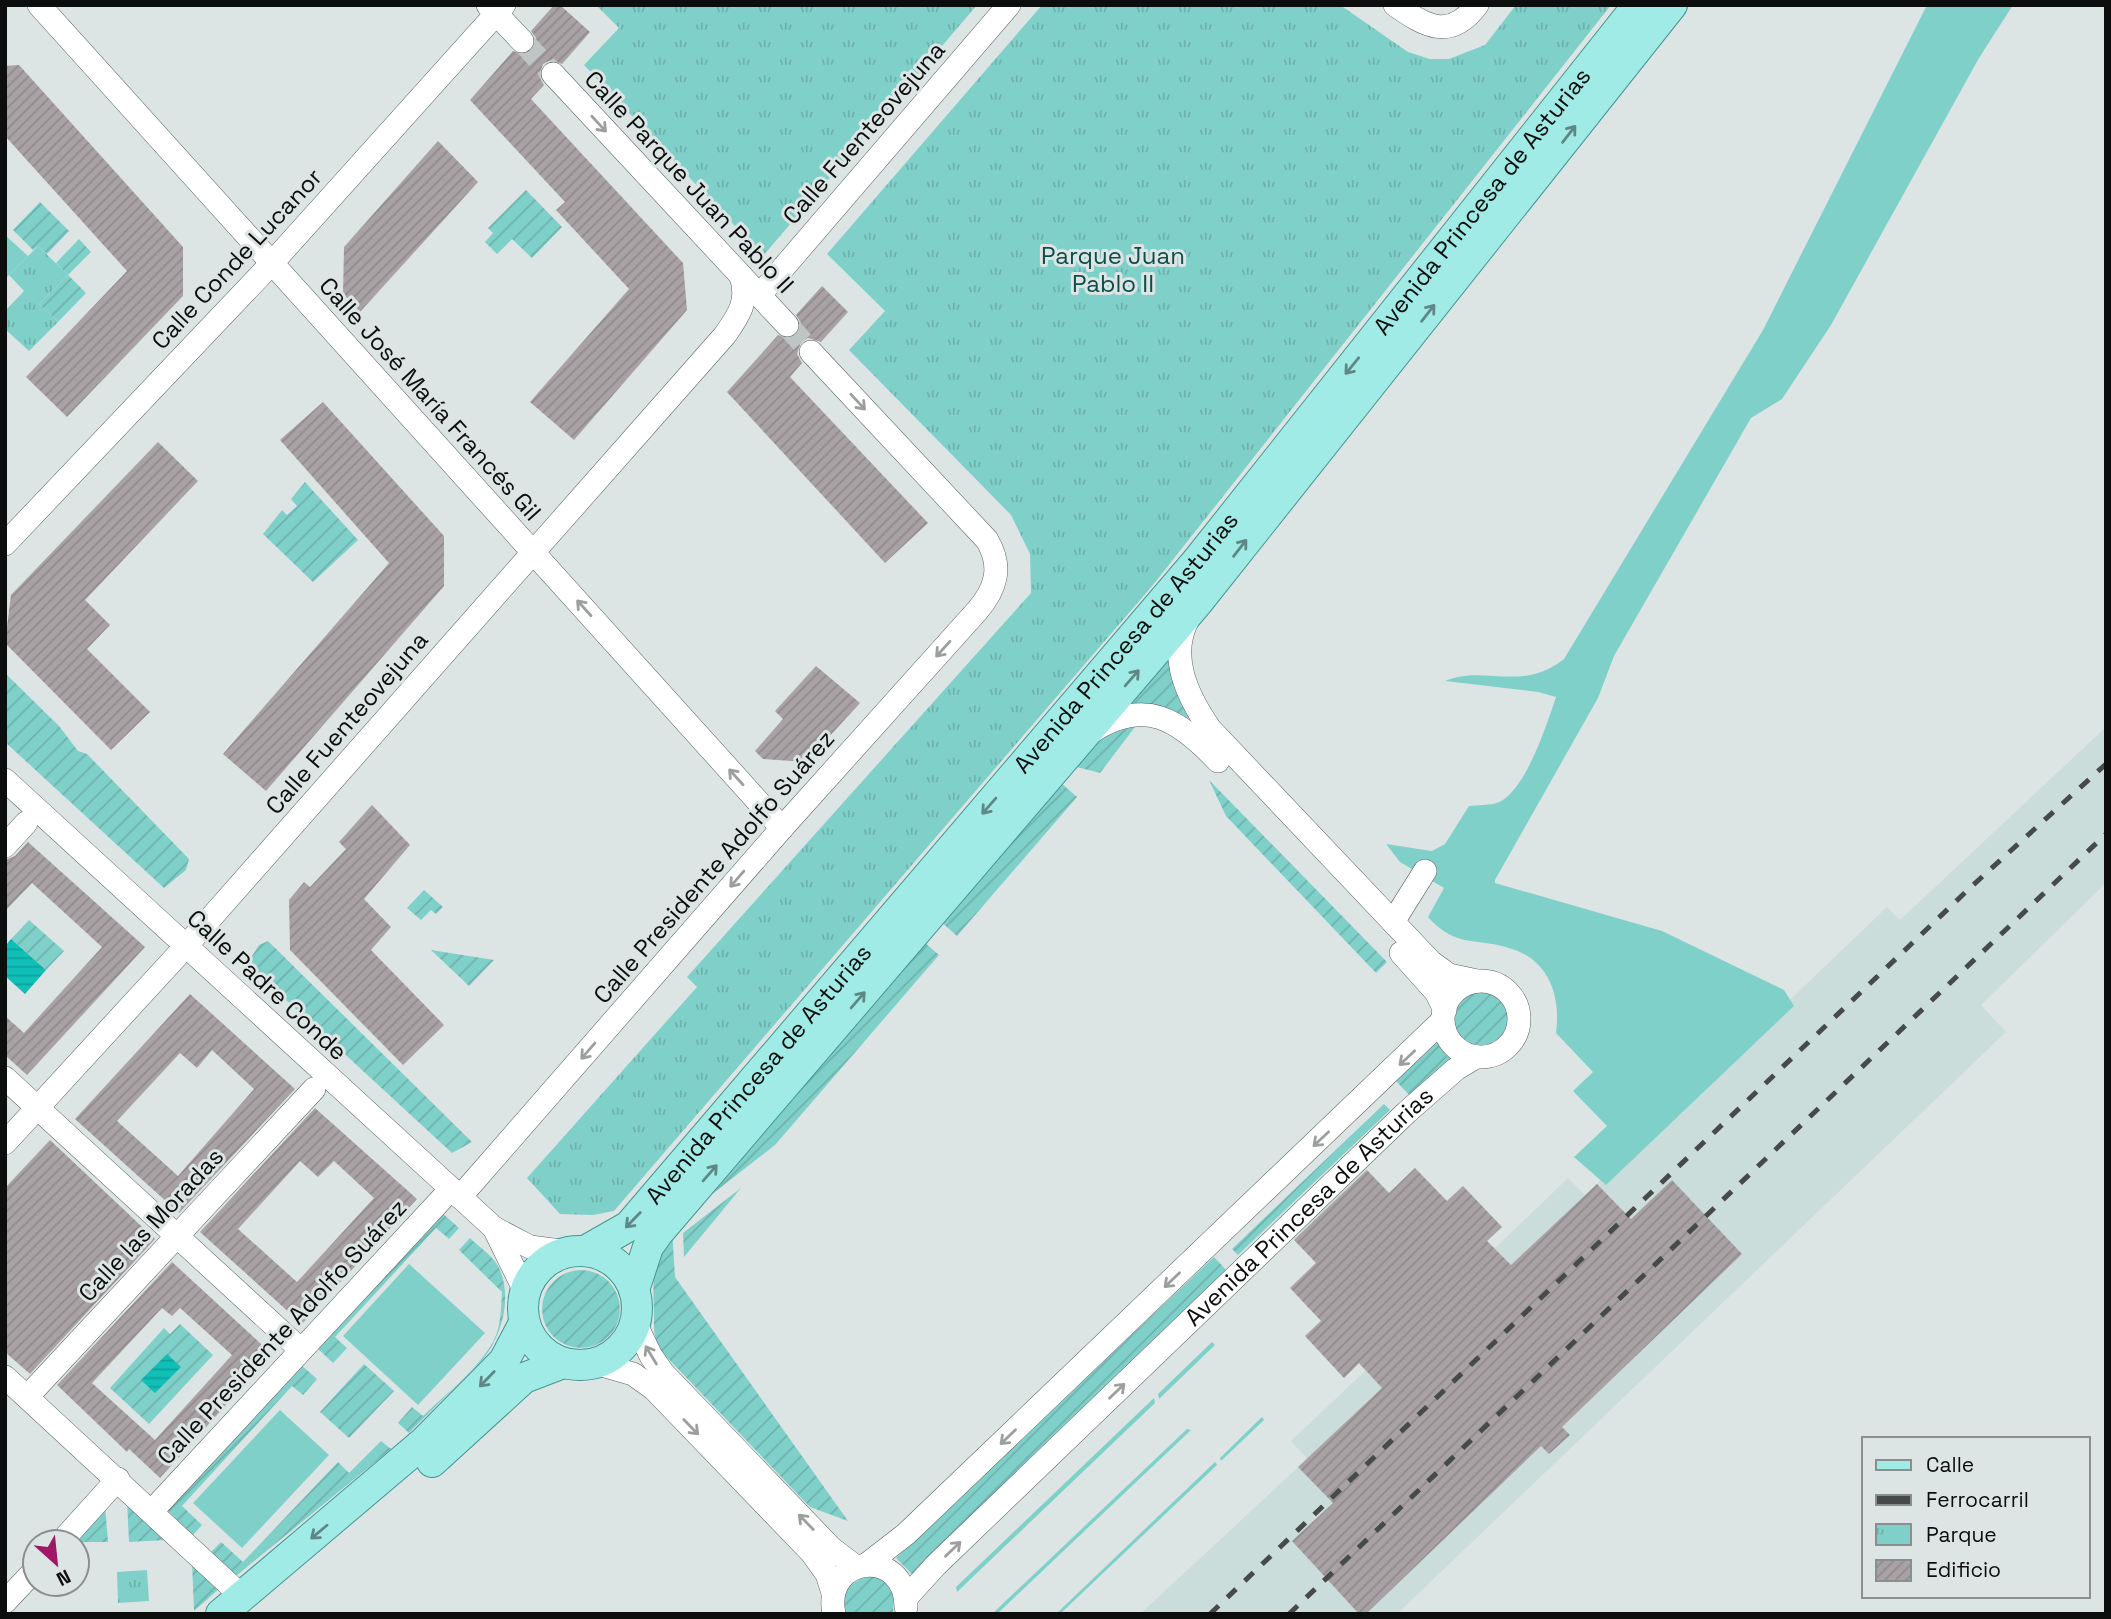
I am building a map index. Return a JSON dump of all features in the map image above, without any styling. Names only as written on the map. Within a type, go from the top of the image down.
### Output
[{"type":"main road","name":"Avenida Princesa de Asturias","points":[[576,1252],[614,1236],[636,1218],[1197,561],[1638,5]]},
{"type":"main road","name":"Avenida Princesa de Asturias","points":[[634,1290],[648,1247],[659,1233],[1198,601],[1672,5]]},
{"type":"main road","points":[[227,1600],[431,1435],[504,1361],[524,1323],[525,1291],[534,1273],[549,1260],[576,1252],[601,1255],[616,1263],[634,1290],[637,1306],[635,1323],[608,1366],[563,1363],[524,1378],[427,1467],[253,1614]]},
{"type":"main road","points":[[524,1323],[538,1348],[563,1363]]},
{"type":"street","name":"Calle José María Francés Gil","points":[[39,5],[782,828]]},
{"type":"street","name":"Calle Fuenteovejuna","points":[[759,296],[1009,5]]},
{"type":"street","points":[[1395,5],[1423,24],[1441,28],[1455,25],[1477,5]]},
{"type":"street","name":"Calle Conde Lucanor","points":[[5,544],[272,263],[496,8]]},
{"type":"street","points":[[496,8],[522,41]]},
{"type":"street","name":"Calle Parque Juan Pablo II","points":[[553,74],[783,321]]},
{"type":"street","name":"Calle Fuenteovejuna","points":[[5,1143],[186,946],[725,335],[743,306],[745,288],[741,276]]},
{"type":"street","name":"Calle Fuenteovejuna","points":[[725,335],[749,321],[783,321]]},
{"type":"street","name":"Calle Presidente Adolfo Suárez","points":[[152,1511],[301,1350],[455,1193],[988,598],[995,583],[997,568],[994,552],[987,540],[811,352]]},
{"type":"street","points":[[1198,601],[1184,625],[1180,664],[1184,683],[1210,729],[1440,970],[1449,975],[1492,983],[1506,990],[1516,1002],[1520,1016],[1517,1032],[1510,1045],[1496,1054],[1476,1057],[1453,1046],[1444,1016],[1452,995],[1463,986],[1477,981]]},
{"type":"street","name":"Avenida Princesa de Asturias","points":[[834,1603],[846,1573],[861,1566],[906,1534],[1444,1016],[1441,1000],[1425,979],[1199,740],[1175,722],[1156,716],[1132,714],[1112,719],[1075,745]]},
{"type":"street","name":"Calle Padre Conde","points":[[5,780],[494,1228],[530,1247],[576,1252]]},
{"type":"street","points":[[5,846],[26,823]]},
{"type":"street","points":[[1393,922],[1425,872]]},
{"type":"street","name":"Avenida Princesa de Asturias","points":[[906,1606],[936,1564],[1407,1112],[1456,1069],[1476,1057]]},
{"type":"street","points":[[5,1078],[301,1350]]},
{"type":"street","name":"Calle las Moradas","points":[[27,1397],[314,1089]]},
{"type":"street","name":"Calle Padre Conde","points":[[494,1228],[525,1291]]},
{"type":"street","points":[[635,1323],[651,1356],[663,1373],[831,1548],[861,1566],[888,1570],[904,1587],[906,1606]]},
{"type":"street","points":[[608,1366],[654,1389],[812,1553],[827,1574],[834,1603]]},
{"type":"street","points":[[5,1377],[152,1511],[227,1600]]},
{"type":"street","points":[[74,1528],[118,1479]]},
{"type":"street","points":[[5,1602],[21,1585]]},
{"type":"shaded area","points":[[2106,727],[2106,883],[1981,1005],[2006,1032],[1397,1614],[1140,1614],[1307,1459],[1291,1441],[1365,1371],[1359,1364],[1344,1378],[1305,1336],[1331,1310],[1324,1303],[1314,1313],[1290,1288],[1317,1262],[1287,1232],[1360,1163],[1389,1193],[1415,1168],[1439,1193],[1435,1211],[1463,1186],[1502,1227],[1487,1241],[1495,1248],[1568,1178],[1585,1195],[1887,907],[1900,920]]},
{"type":"shaded area","points":[[11,939],[46,970],[25,994],[5,976],[5,946]]},
{"type":"shaded area","points":[[167,1354],[181,1367],[155,1393],[141,1380]]},
{"type":"green space","points":[[596,5],[977,5],[763,256],[584,65],[619,28]]},
{"type":"green space","name":"Parque Juan Pablo II","points":[[1042,5],[1340,5],[1408,52],[1430,59],[1449,59],[1485,45],[1516,5],[1611,5],[1153,585],[614,1211],[593,1215],[560,1214],[527,1178],[697,987],[687,977],[1031,593],[1030,554],[1011,515],[849,350],[885,311],[827,254]]},
{"type":"green space","points":[[1927,5],[2013,5],[1979,58],[1831,325],[1782,399],[1751,418],[1614,656],[1598,698],[1495,880],[1495,883],[1662,931],[1784,990],[1794,1006],[1606,1185],[1574,1157],[1607,1126],[1573,1091],[1593,1072],[1556,1033],[1557,1007],[1550,982],[1544,972],[1536,962],[1512,949],[1458,938],[1438,927],[1428,917],[1444,888],[1400,862],[1386,844],[1432,851],[1445,844],[1469,806],[1497,803],[1517,786],[1534,756],[1556,697],[1538,692],[1445,681],[1474,675],[1533,674],[1564,659],[1763,330]]},
{"type":"green space","points":[[526,190],[562,227],[532,258],[512,239],[497,254],[485,242],[493,233],[488,228]]},
{"type":"green space","points":[[40,202],[69,231],[47,254],[38,246],[33,250],[13,230]]},
{"type":"green space","points":[[5,235],[28,256],[6,278],[5,277]]},
{"type":"green space","points":[[79,239],[91,252],[68,275],[56,263]]},
{"type":"green space","points":[[38,246],[68,275],[39,304],[58,322],[29,351],[5,329],[5,311],[24,291],[9,275]]},
{"type":"green space","points":[[68,275],[86,293],[58,322],[39,304]]},
{"type":"green space","points":[[305,482],[358,540],[313,582],[263,534],[282,510],[287,515],[297,506],[291,499]]},
{"type":"green space","points":[[1173,652],[1190,719],[1160,707],[1126,705]]},
{"type":"green space","points":[[5,673],[59,726],[78,751],[87,754],[189,859],[186,870],[164,888],[5,742]]},
{"type":"green space","points":[[1135,727],[1100,773],[1073,766],[1100,740]]},
{"type":"green space","points":[[1209,780],[1387,962],[1376,973],[1226,816]]},
{"type":"green space","points":[[1060,782],[1077,797],[957,936],[940,921]]},
{"type":"green space","points":[[424,890],[443,907],[436,914],[431,910],[421,920],[407,908]]},
{"type":"green space","points":[[29,920],[64,951],[46,970],[11,939]]},
{"type":"green space","points":[[268,941],[472,1142],[452,1153],[247,964],[259,945]]},
{"type":"green space","points":[[923,941],[939,955],[775,1145],[688,1213]]},
{"type":"green space","points":[[431,950],[494,960],[469,986]]},
{"type":"green space","points":[[1481,991],[1500,999],[1508,1018],[1500,1037],[1481,1045],[1462,1037],[1454,1018],[1462,999]]},
{"type":"green space","points":[[1438,1042],[1447,1056],[1454,1060],[1412,1098],[1396,1081]]},
{"type":"green space","points":[[1384,1104],[1390,1110],[1238,1255],[1232,1249]]},
{"type":"green space","points":[[741,1188],[684,1257],[683,1233]]},
{"type":"green space","points":[[441,1212],[459,1228],[449,1239],[436,1228],[335,1337],[347,1348],[333,1363],[316,1347]]},
{"type":"green space","points":[[672,1229],[675,1277],[848,1521],[810,1507],[659,1349],[654,1330],[654,1278],[661,1251]]},
{"type":"green space","points":[[470,1238],[491,1257],[500,1270],[505,1304],[500,1327],[484,1358],[409,1433],[398,1423],[412,1407],[423,1416],[471,1370],[488,1350],[496,1334],[502,1292],[459,1250]]},
{"type":"green space","points":[[1214,1257],[1229,1273],[913,1575],[896,1558]]},
{"type":"green space","points":[[409,1264],[485,1333],[418,1405],[343,1336]]},
{"type":"green space","points":[[581,1270],[596,1273],[609,1281],[617,1294],[620,1309],[617,1324],[609,1337],[596,1345],[581,1348],[566,1345],[553,1337],[545,1324],[542,1309],[545,1294],[553,1281],[566,1273]]},
{"type":"green space","points":[[180,1324],[213,1355],[149,1424],[110,1388],[164,1328],[170,1334]]},
{"type":"green space","points":[[1212,1342],[1215,1345],[1159,1399],[1158,1394]]},
{"type":"green space","points":[[300,1364],[317,1379],[303,1395],[292,1386],[182,1506],[202,1525],[193,1535],[166,1509]]},
{"type":"green space","points":[[364,1364],[394,1391],[349,1438],[320,1412]]},
{"type":"green space","points":[[1154,1398],[1155,1403],[957,1592],[956,1587]]},
{"type":"green space","points":[[280,1410],[329,1455],[242,1548],[193,1503]]},
{"type":"green space","points":[[1262,1417],[1264,1420],[1221,1461],[1220,1458]]},
{"type":"green space","points":[[1187,1429],[1191,1430],[997,1614],[992,1614]]},
{"type":"green space","points":[[381,1441],[391,1449],[236,1576],[211,1552],[221,1542],[243,1562],[338,1462],[349,1473]]},
{"type":"green space","points":[[1215,1462],[1217,1465],[1060,1614],[1056,1614]]},
{"type":"green space","points":[[127,1501],[166,1540],[129,1542]]},
{"type":"green space","points":[[105,1505],[108,1542],[91,1542],[91,1528],[83,1528]]},
{"type":"green space","points":[[192,1563],[220,1588],[194,1611]]},
{"type":"green space","points":[[147,1570],[149,1601],[118,1603],[117,1572]]},
{"type":"green space","points":[[875,1577],[884,1580],[894,1593],[893,1614],[847,1614],[846,1592],[860,1579]]},
{"type":"building","points":[[554,5],[560,5],[590,32],[562,64],[551,60],[543,64],[539,76],[544,85],[531,99],[683,263],[687,310],[574,440],[530,402],[629,289],[556,210],[565,202],[470,100],[513,51],[525,55],[532,51],[536,38],[531,31]]},
{"type":"building","points":[[19,65],[183,247],[183,296],[67,417],[26,377],[127,271],[5,136],[5,66]]},
{"type":"building","points":[[438,141],[478,182],[360,312],[343,294],[344,247]]},
{"type":"building","points":[[822,286],[848,312],[821,342],[808,338],[801,342],[797,354],[802,363],[790,377],[928,523],[885,563],[727,392],[778,335],[789,339],[797,335],[801,323],[796,315]]},
{"type":"building","points":[[323,402],[444,536],[444,586],[266,791],[223,754],[389,563],[280,440]]},
{"type":"building","points":[[158,442],[198,481],[85,600],[110,625],[87,649],[150,712],[111,750],[5,643],[11,595]]},
{"type":"building","points":[[816,666],[860,703],[806,762],[763,759],[755,751],[783,719],[775,711]]},
{"type":"building","points":[[372,805],[410,845],[364,899],[391,927],[371,950],[444,1025],[403,1065],[290,950],[289,900],[304,882],[310,887],[346,849],[339,842]]},
{"type":"building","points":[[28,842],[145,947],[27,1075],[5,1055],[5,1016],[24,1033],[102,947],[32,883],[5,911],[5,860],[15,856]]},
{"type":"building","points":[[190,994],[295,1089],[179,1213],[75,1119]],"holes":[[[212,1050],[254,1089],[178,1176],[117,1121],[180,1053],[197,1068]]]},
{"type":"building","points":[[315,1108],[417,1199],[302,1324],[200,1232]],"holes":[[[300,1161],[318,1177],[334,1161],[374,1198],[297,1282],[238,1229]]]},
{"type":"building","points":[[50,1140],[155,1239],[30,1374],[5,1352],[5,1188]]},
{"type":"building","points":[[1415,1168],[1447,1201],[1463,1186],[1502,1227],[1487,1241],[1511,1265],[1597,1184],[1631,1219],[1672,1180],[1742,1254],[1562,1427],[1570,1435],[1549,1454],[1541,1446],[1366,1614],[1359,1614],[1292,1541],[1333,1503],[1298,1467],[1382,1388],[1359,1363],[1344,1378],[1305,1336],[1321,1321],[1290,1288],[1316,1263],[1294,1240],[1367,1170],[1389,1193]]},
{"type":"building","points":[[172,1262],[272,1354],[160,1478],[129,1449],[127,1452],[57,1385]],"holes":[[[162,1308],[172,1316],[180,1308],[232,1355],[155,1440],[92,1383]]]},
{"type":"tunnel","points":[[522,41],[553,74]]},
{"type":"tunnel","points":[[787,325],[811,352]]},
{"type":"railway","points":[[1210,1614],[1972,886],[2106,764]]},
{"type":"railway","points":[[1289,1614],[2106,834]]}]
